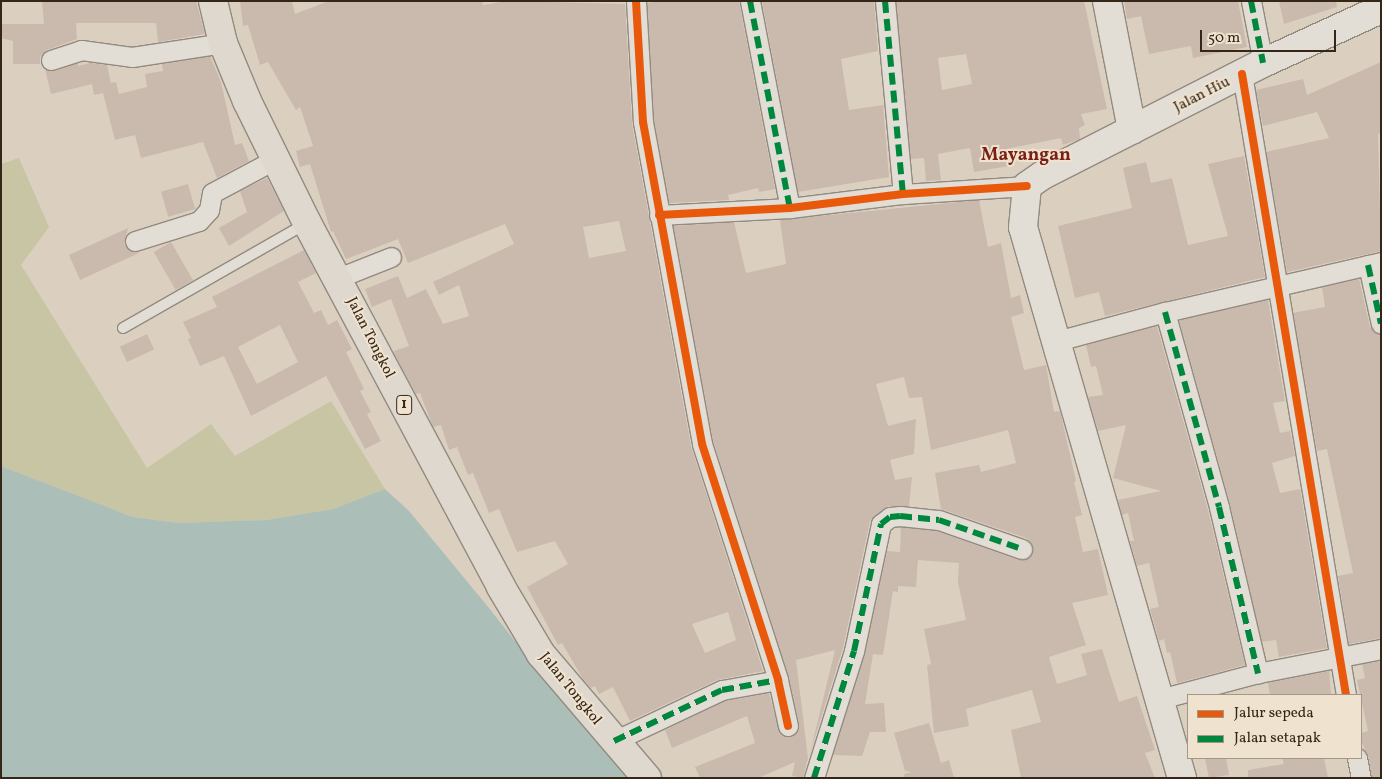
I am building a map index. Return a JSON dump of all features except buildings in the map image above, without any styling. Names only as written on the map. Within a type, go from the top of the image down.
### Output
[{"type":"highway","name":"Jalan Tongkol","points":[[214,1],[223,43],[247,100],[307,223],[506,596],[541,654],[647,778]]},
{"type":"main road","points":[[1107,1],[1132,130]]},
{"type":"main road","name":"Jalan Hiu","points":[[1027,186],[1042,174],[1253,69],[1381,9]]},
{"type":"main road","points":[[1027,186],[1023,227],[1054,342],[1182,778]]},
{"type":"street","points":[[636,1],[643,122],[702,444],[778,680],[788,726]]},
{"type":"street","points":[[750,1],[790,208]]},
{"type":"street","points":[[885,1],[903,194]]},
{"type":"street","points":[[1251,1],[1253,69],[1278,285],[1346,694]]},
{"type":"street","points":[[51,60],[81,50],[132,57],[223,43]]},
{"type":"street","points":[[135,241],[199,221],[208,210],[212,193],[276,159]]},
{"type":"street","points":[[659,215],[790,208],[903,194],[1027,186]]},
{"type":"street","points":[[338,278],[391,257]]},
{"type":"street","points":[[1054,342],[1165,312],[1374,264],[1381,324]]},
{"type":"street","points":[[1165,312],[1219,507],[1258,673]]},
{"type":"street","points":[[814,778],[854,651],[881,524],[890,517],[900,516],[939,520],[1022,549]]},
{"type":"street","points":[[1160,699],[1258,673],[1381,649]]},
{"type":"street","points":[[614,741],[722,690],[778,680]]},
{"type":"street","points":[[1358,759],[1361,778]]},
{"type":"lane","points":[[123,328],[307,223]]},
{"type":"shaded area","points":[[19,158],[49,227],[21,265],[147,468],[211,424],[235,456],[331,401],[385,489],[333,509],[266,520],[179,523],[133,517],[1,466],[1,164]]},
{"type":"shaded area","points":[[1,466],[133,517],[179,523],[266,520],[333,509],[385,489],[409,511],[489,608],[573,715],[633,778],[1,778]]},
{"type":"marked path","points":[[750,1],[790,208]]},
{"type":"marked path","points":[[885,1],[903,194]]},
{"type":"marked path","points":[[1251,1],[1263,63]]},
{"type":"marked path","points":[[1368,265],[1381,324]]},
{"type":"marked path","points":[[1165,312],[1219,507],[1258,673]]},
{"type":"marked path","points":[[814,778],[854,651],[881,524],[890,517],[900,516],[939,520],[1022,549]]},
{"type":"marked path","points":[[614,741],[722,690],[778,680]]},
{"type":"cycle path","points":[[636,1],[643,122],[702,444],[778,680],[788,726]]},
{"type":"cycle path","points":[[1242,74],[1346,694]]},
{"type":"cycle path","points":[[659,215],[790,208],[903,194],[1027,186]]},
{"type":"district","name":"Mayangan","points":[[1026,156]]}]
